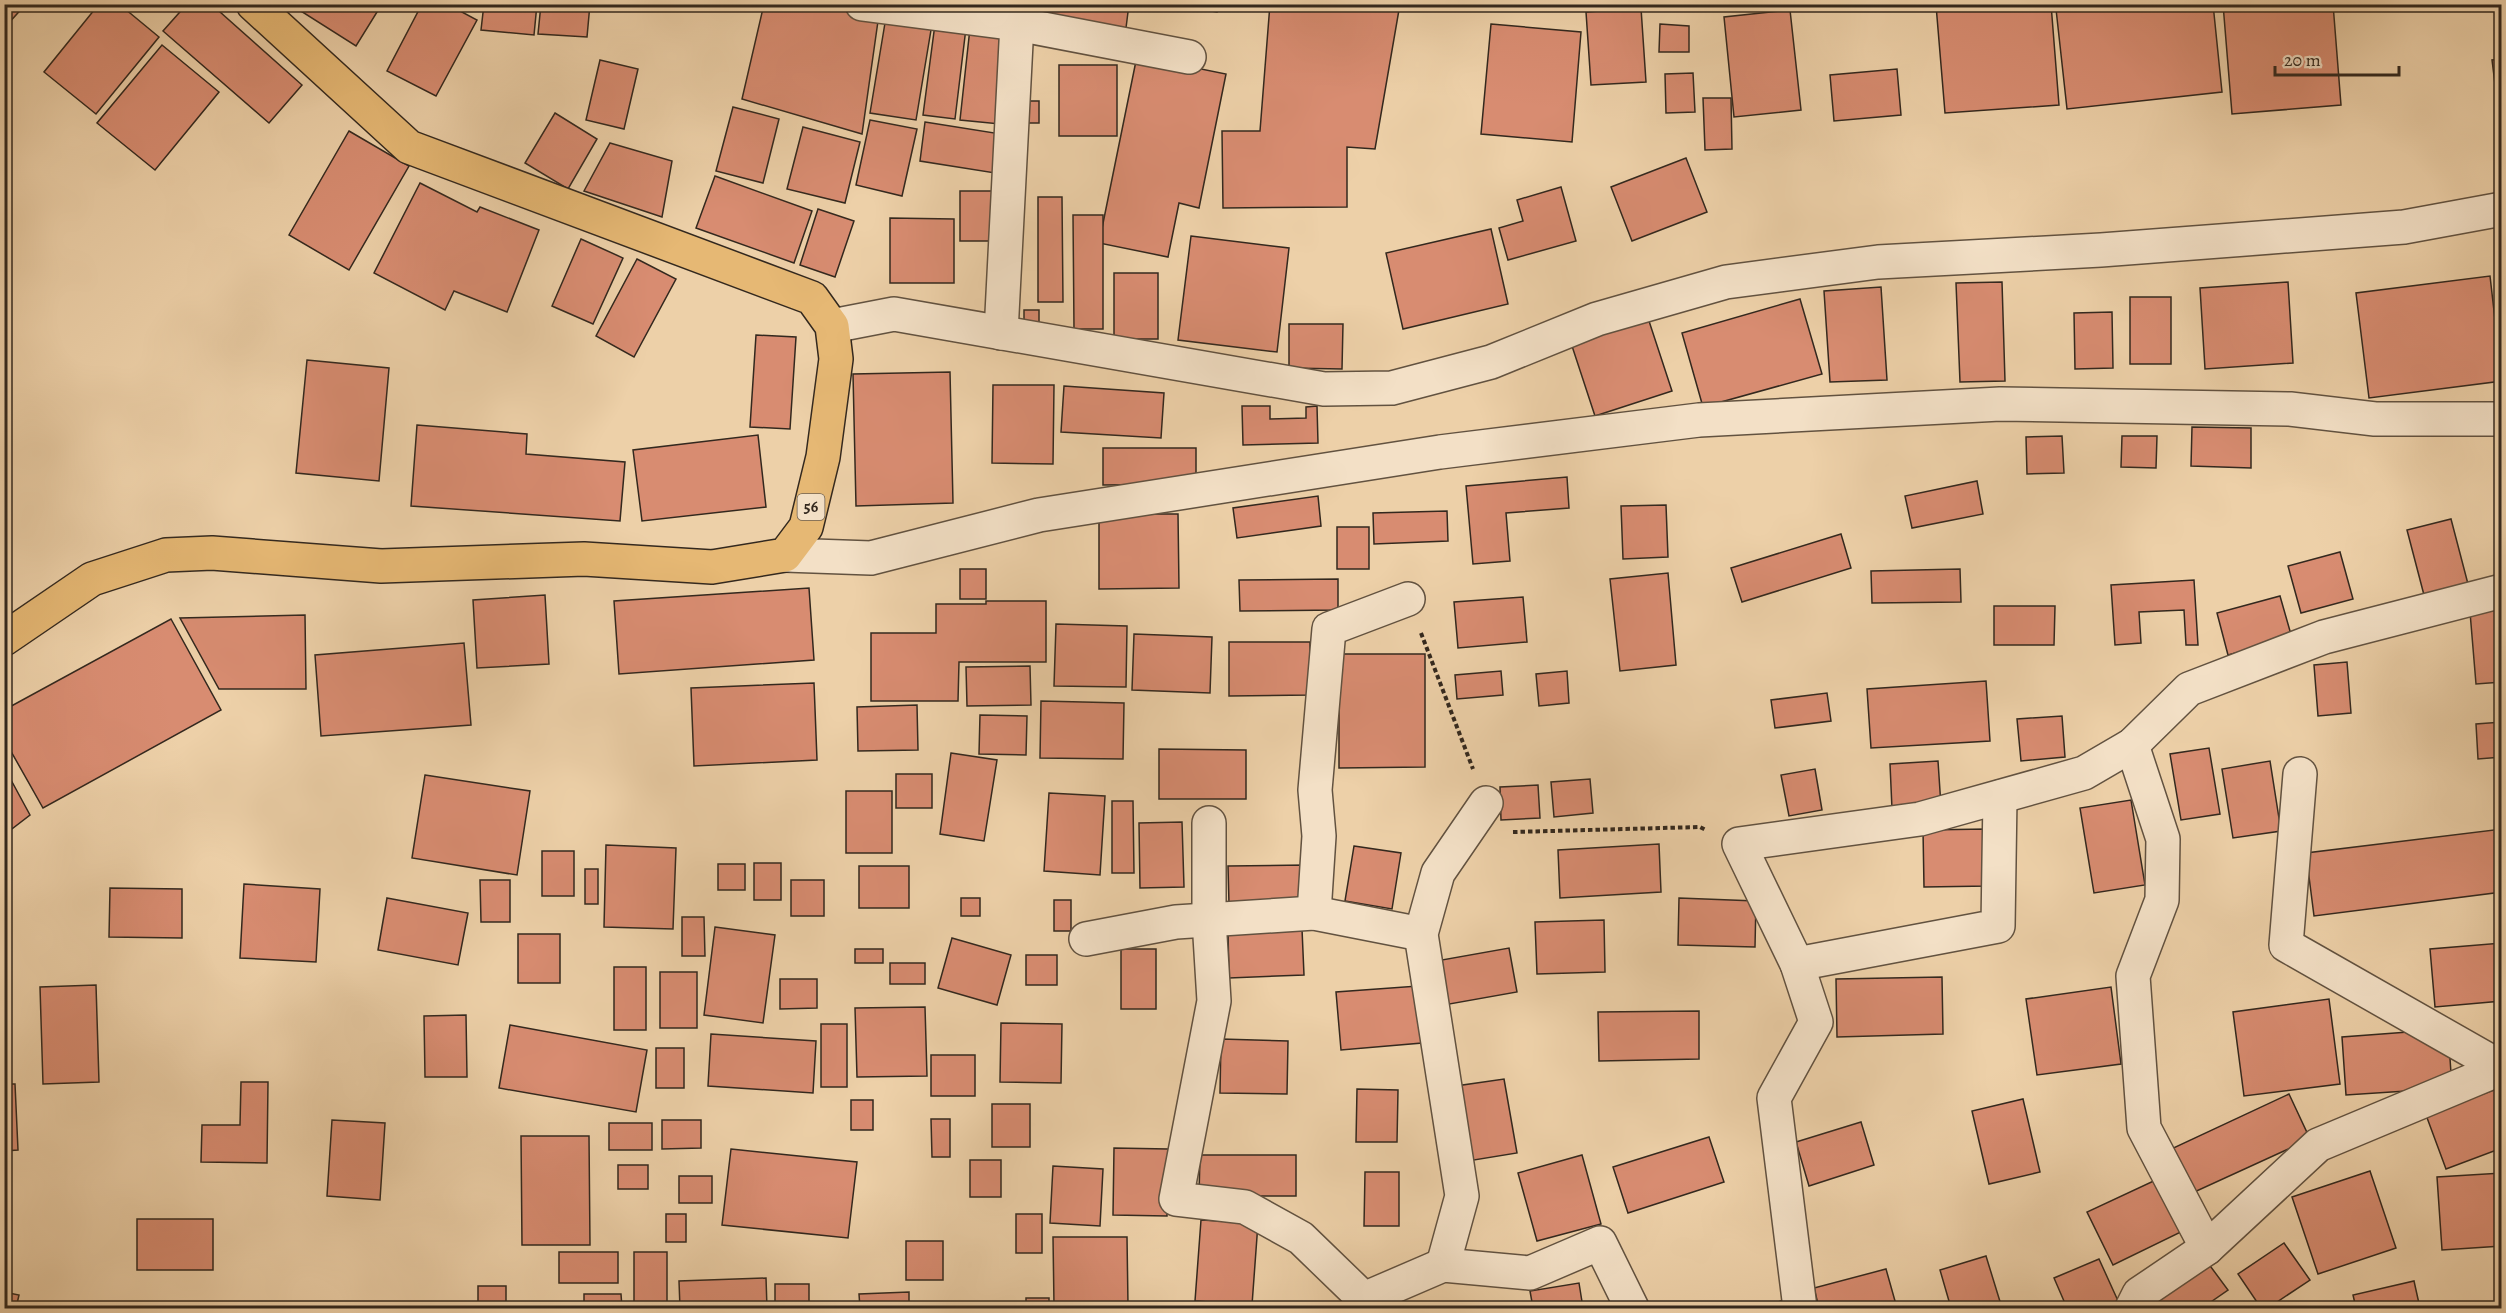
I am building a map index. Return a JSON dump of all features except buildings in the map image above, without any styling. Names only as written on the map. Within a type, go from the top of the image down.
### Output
[{"type":"main road","name":"56","points":[[253,4],[410,147],[812,298],[832,326],[836,359],[823,457],[806,527],[785,555]]},
{"type":"main road","points":[[4,639],[92,579],[166,555],[212,553],[381,566],[584,560],[712,567],[785,555]]},
{"type":"street","points":[[862,4],[1018,14],[1189,57]]},
{"type":"street","points":[[1001,333],[1018,14]]},
{"type":"street","points":[[832,326],[894,314],[1324,389],[1392,388],[1491,362],[1597,319],[1726,282],[1878,262],[2101,250],[2404,227],[2502,209]]},
{"type":"street","points":[[785,555],[871,558],[1039,515],[1440,452],[1699,420],[2000,404],[2289,410],[2375,419],[2502,419]]},
{"type":"street","points":[[1800,1308],[1774,1098],[1816,1022],[1797,964],[1739,844],[1920,819],[2084,773],[2132,745],[2188,689],[2324,637],[2502,591]]},
{"type":"street","points":[[1314,913],[1319,836],[1315,790],[1329,629],[1408,599]]},
{"type":"street","points":[[2132,745],[2163,839],[2162,900],[2133,976],[2144,1128],[2207,1248]]},
{"type":"street","points":[[2132,1308],[2139,1294],[2207,1248],[2318,1145],[2502,1068],[2286,945],[2300,774]]},
{"type":"street","points":[[1797,964],[1998,926],[2000,797]]},
{"type":"street","points":[[1443,1265],[1462,1196],[1421,934],[1438,873],[1486,803]]},
{"type":"street","points":[[1209,823],[1209,920],[1214,1001],[1176,1199],[1245,1207],[1301,1238],[1363,1304],[1443,1265],[1530,1273],[1600,1243],[1632,1308]]},
{"type":"street","points":[[1086,939],[1176,922],[1314,913],[1421,934]]},
{"type":"path","points":[[1408,599],[1498,832],[1700,827],[1739,844]]}]
